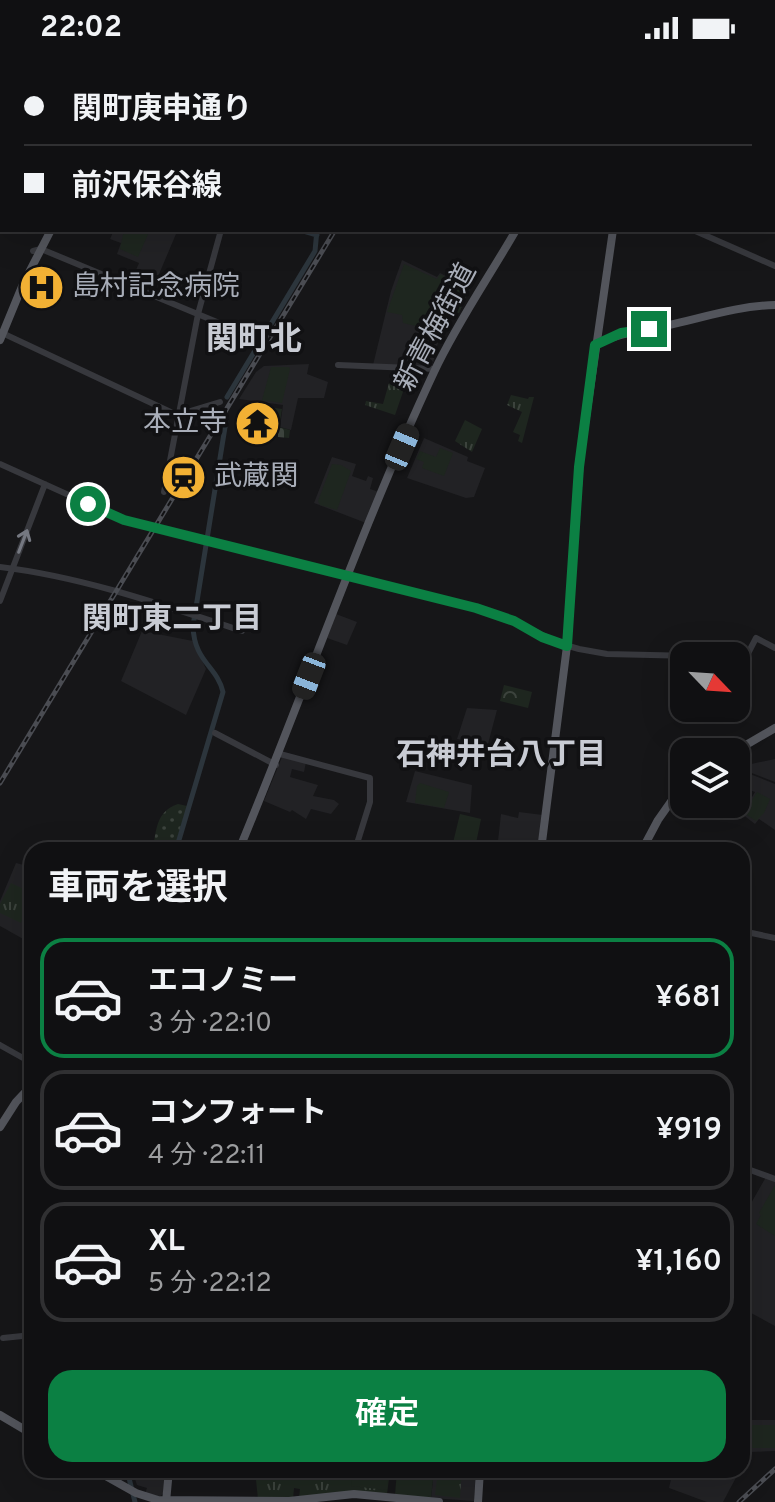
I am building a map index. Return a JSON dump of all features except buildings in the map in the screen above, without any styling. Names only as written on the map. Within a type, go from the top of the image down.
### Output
[{"type":"main road","points":[[1,333],[47,232]]},
{"type":"main road","name":"新青梅街道","points":[[242,842],[276,765],[347,576],[436,369],[515,232]]},
{"type":"main road","points":[[542,842],[567,646],[579,467],[613,232]]},
{"type":"main road","points":[[595,345],[621,333],[661,327],[744,306],[775,305]]},
{"type":"main road","points":[[750,741],[775,728]]},
{"type":"main road","points":[[646,842],[670,803]]},
{"type":"main road","points":[[0,1127],[24,1094]]},
{"type":"main road","points":[[0,1415],[24,1429]]},
{"type":"main road","points":[[111,1478],[150,1499],[166,1501],[291,1501],[354,1494],[439,1502]]},
{"type":"main road","points":[[166,1501],[168,1478]]},
{"type":"main road","points":[[478,1502],[480,1478]]},
{"type":"street","points":[[164,492],[198,314],[220,232]]},
{"type":"street","points":[[698,232],[775,266]]},
{"type":"street","points":[[37,250],[258,339]]},
{"type":"street","points":[[1,333],[177,415],[220,402]]},
{"type":"street","points":[[338,365],[436,369]]},
{"type":"street","points":[[0,464],[124,520],[499,615],[567,646],[607,654],[670,655]]},
{"type":"street","points":[[0,601],[45,484]]},
{"type":"street","points":[[0,567],[47,573],[124,593],[242,631]]},
{"type":"street","points":[[750,650],[756,638],[775,648]]},
{"type":"street","points":[[215,733],[276,765]]},
{"type":"street","points":[[280,754],[370,778],[370,802],[358,842]]},
{"type":"street","points":[[750,933],[775,938]]},
{"type":"street","points":[[0,1045],[24,1058]]},
{"type":"street","points":[[750,1170],[775,1179]]},
{"type":"street","points":[[3,1338],[24,1336]]},
{"type":"shaded area","points":[[113,232],[176,234],[154,286],[133,277],[139,263],[117,254],[121,243],[110,239]]},
{"type":"shaded area","points":[[402,260],[437,277],[440,273],[470,289],[459,313],[446,310],[432,367],[373,365]]},
{"type":"shaded area","points":[[309,364],[307,374],[328,382],[324,398],[298,398],[291,430],[280,427],[283,405],[239,399],[256,372],[264,366]]},
{"type":"shaded area","points":[[424,438],[485,468],[474,497],[466,498],[407,478]]},
{"type":"shaded area","points":[[332,457],[356,464],[352,476],[366,481],[368,476],[373,478],[370,489],[379,492],[366,523],[314,503]]},
{"type":"shaded area","points":[[336,614],[357,622],[347,645],[327,638]]},
{"type":"shaded area","points":[[142,631],[193,641],[206,669],[186,715],[121,681]]},
{"type":"shaded area","points":[[467,708],[497,710],[488,744],[457,739]]},
{"type":"shaded area","points":[[282,757],[306,762],[304,772],[292,769],[290,777],[318,785],[313,796],[339,804],[331,814],[311,809],[306,819],[292,810],[290,812],[264,801]]},
{"type":"shaded area","points":[[775,759],[775,782],[750,772],[750,764]]},
{"type":"shaded area","points":[[415,771],[472,785],[470,813],[406,802]]},
{"type":"shaded area","points":[[750,774],[775,784],[775,830],[759,819],[755,824],[747,818],[750,818],[750,800],[755,792],[750,790]]},
{"type":"shaded area","points":[[519,812],[543,815],[540,842],[498,842],[501,814],[518,818]]},
{"type":"shaded area","points":[[16,863],[24,865],[24,939],[0,926],[0,901]]},
{"type":"shaded area","points":[[766,1177],[775,1180],[775,1326],[750,1312],[750,1205]]},
{"type":"shaded area","points":[[750,1406],[751,1420],[775,1420],[775,1451],[750,1452]]},
{"type":"shaded area","points":[[135,1478],[165,1478],[163,1494],[159,1497],[145,1494],[147,1488],[137,1485]]},
{"type":"shaded area","points":[[433,1478],[475,1478],[474,1501],[431,1498]]},
{"type":"shaded area","points":[[671,1478],[736,1478],[723,1502],[707,1502],[669,1488]]},
{"type":"green space","points":[[124,232],[149,232],[138,257],[120,249]]},
{"type":"green space","points":[[404,264],[437,279],[440,274],[469,289],[459,313],[444,308],[439,320],[430,316],[425,328],[403,323],[402,315],[387,312]]},
{"type":"green space","points":[[271,367],[290,369],[282,403],[262,400]]},
{"type":"green space","points":[[389,383],[405,386],[395,415],[365,405],[366,401],[383,404]]},
{"type":"green space","points":[[511,395],[528,399],[534,397],[522,443],[518,441],[520,435],[513,432],[522,412],[507,405]]},
{"type":"green space","points":[[267,407],[282,409],[279,427],[290,430],[289,438],[278,437],[278,432],[262,429]]},
{"type":"green space","points":[[465,420],[482,429],[472,452],[455,441]]},
{"type":"green space","points":[[440,448],[453,453],[444,476],[422,468],[424,462],[416,459],[420,451],[436,457]]},
{"type":"green space","points":[[332,464],[351,471],[337,510],[320,505],[318,501]]},
{"type":"green space","points":[[504,685],[532,692],[528,708],[500,701]]},
{"type":"green space","points":[[420,783],[449,792],[444,808],[415,803]]},
{"type":"green space","points":[[757,792],[770,799],[764,813],[756,821],[750,817],[750,803]]},
{"type":"green space","points":[[178,804],[187,806],[176,842],[154,842],[161,817]]},
{"type":"green space","points":[[460,814],[481,819],[476,842],[453,842]]},
{"type":"green space","points":[[11,883],[24,889],[21,923],[0,913],[0,904]]},
{"type":"green space","points":[[775,1185],[775,1236],[756,1224]]},
{"type":"green space","points":[[752,1425],[775,1425],[775,1448],[752,1448]]},
{"type":"green space","points":[[256,1478],[389,1478],[387,1494],[299,1498],[300,1489],[294,1488],[293,1499],[258,1499]]},
{"type":"green space","points":[[352,1478],[388,1478],[387,1490],[351,1486]]},
{"type":"green space","points":[[396,1478],[433,1478],[431,1498],[395,1495]]},
{"type":"green space","points":[[437,1478],[461,1478],[460,1498],[435,1495]]},
{"type":"waterway","points":[[307,232],[317,235]]},
{"type":"waterway","points":[[227,397],[315,251],[317,232]]},
{"type":"waterway","points":[[178,842],[223,692],[197,648],[193,626],[226,421]]},
{"type":"waterway","points":[[129,1478],[135,1502]]},
{"type":"railway","points":[[0,783],[334,232]]},
{"type":"railway","points":[[739,1502],[775,1469]]},
{"type":"place","name":"島村記念病院","points":[[41,288]]},
{"type":"place","name":"本立寺","points":[[258,424]]},
{"type":"place","name":"武蔵関","points":[[183,478]]},
{"type":"district","name":"関町北","points":[[254,341]]},
{"type":"district","name":"関町東二丁目","points":[[172,620]]},
{"type":"district","name":"石神井台八丁目","points":[[501,756]]},
{"type":"route","points":[[88,504],[124,520],[476,608],[514,621],[542,637],[567,646],[579,467],[595,345],[621,333],[649,329]]}]
